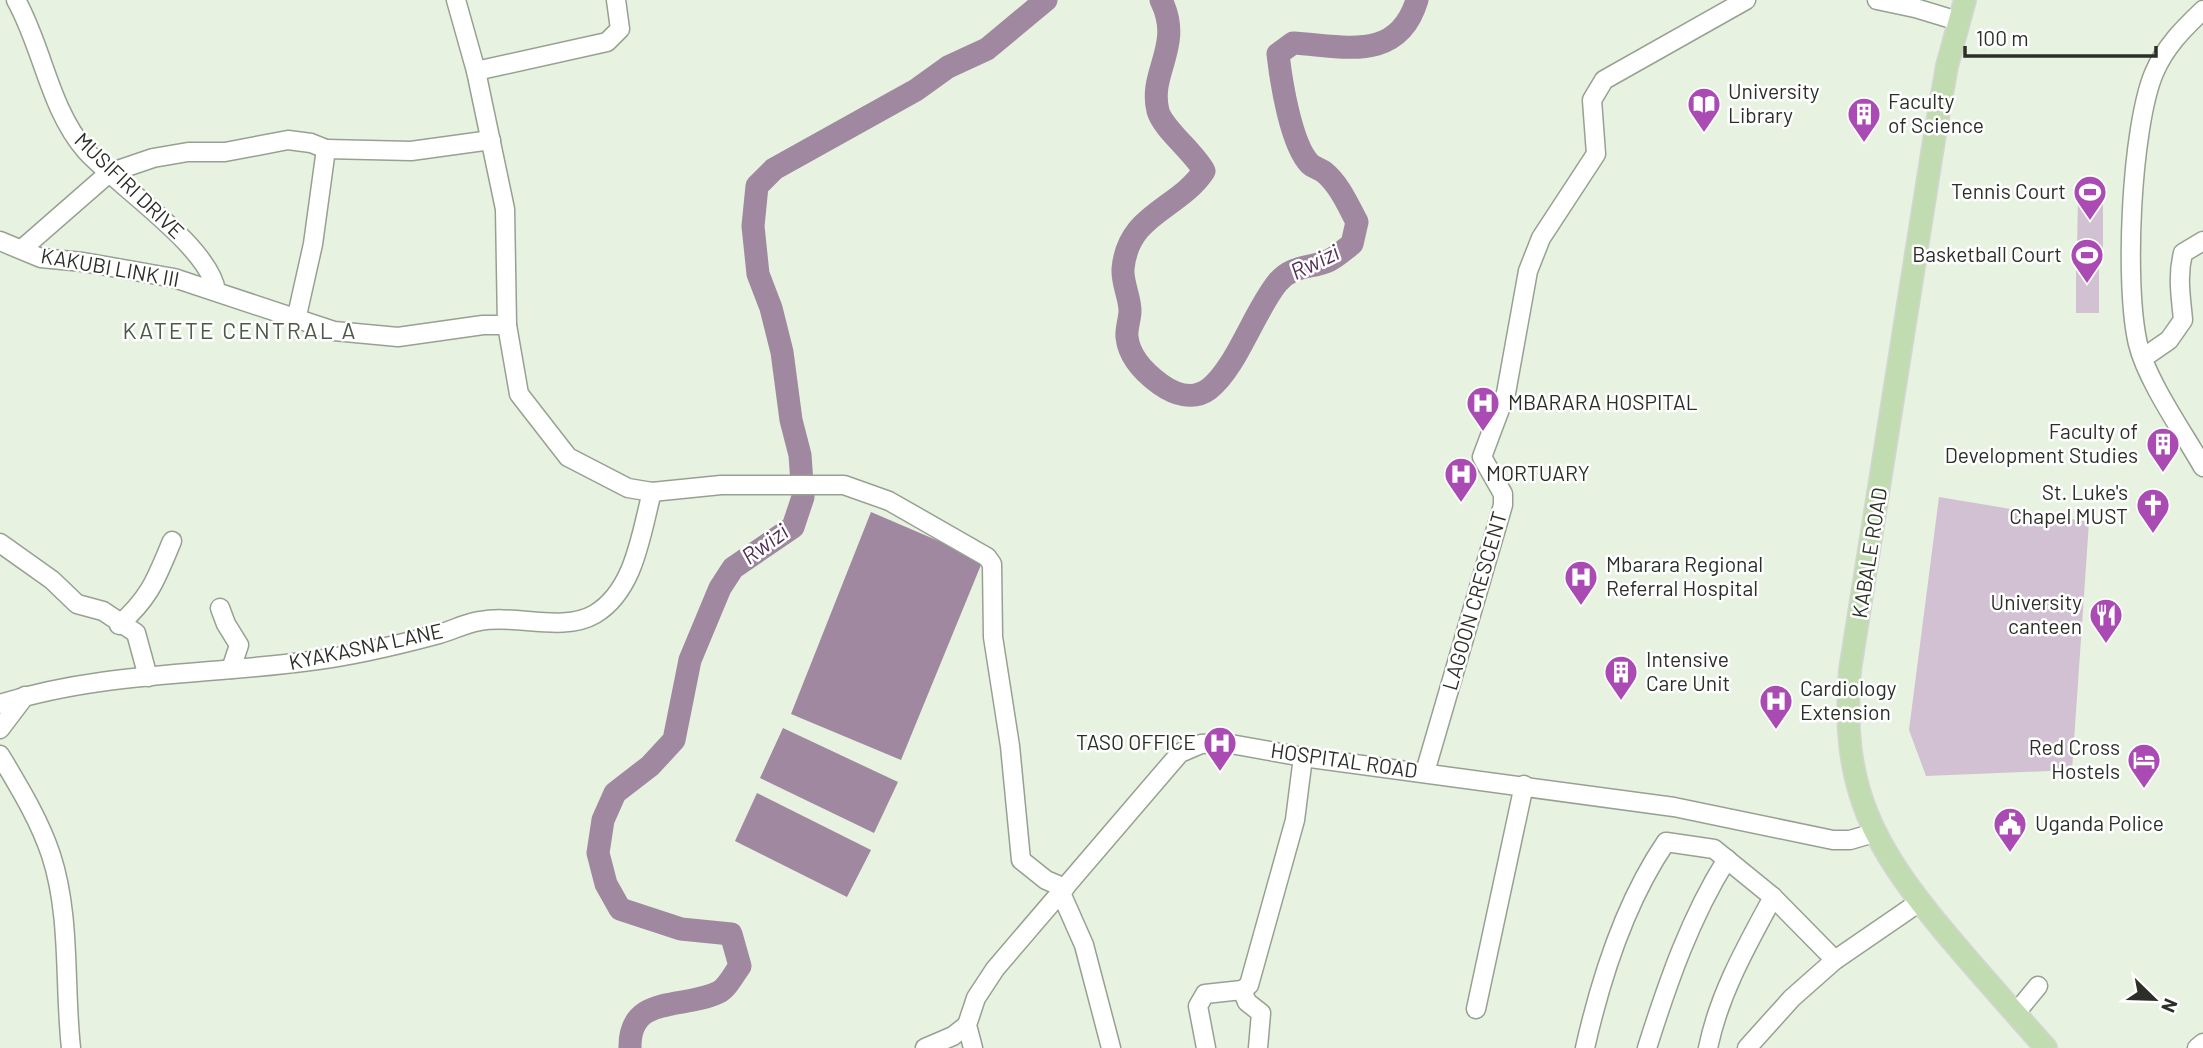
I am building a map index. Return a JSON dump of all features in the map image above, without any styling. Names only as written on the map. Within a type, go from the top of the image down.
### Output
[{"type":"main road","name":"KABALE ROAD","points":[[1965,0],[1944,79],[1850,670],[1848,726],[1852,763],[1861,799],[1874,833],[1890,863],[1918,903],[2046,1048]]},
{"type":"street","name":"MUSIFIRI DRIVE","points":[[16,0],[69,128],[109,173],[188,243],[208,267],[216,291]]},
{"type":"street","points":[[456,0],[475,71],[505,209],[507,325],[519,394],[568,457],[628,488],[652,492],[721,485],[844,485],[889,501],[968,545],[992,564],[993,637],[1010,746],[1021,860],[1063,890],[1084,945],[1111,1048]]},
{"type":"street","points":[[475,71],[607,42],[620,29],[616,0]]},
{"type":"street","name":"LAGOON CRESCENT","points":[[1425,772],[1503,505],[1503,494],[1482,457],[1506,393],[1525,282],[1541,238],[1596,154],[1591,111],[1595,90],[1614,72],[1746,0]]},
{"type":"street","points":[[1877,0],[1915,8],[1958,22]]},
{"type":"street","points":[[1915,8],[1935,0]]},
{"type":"street","points":[[2203,10],[2174,37],[2154,73],[2142,116],[2131,236],[2137,342],[2143,358],[2203,467]]},
{"type":"street","points":[[22,249],[109,173],[153,158],[188,152],[225,152],[288,141],[311,143],[326,149],[411,151],[491,140]]},
{"type":"street","points":[[296,320],[318,212],[320,179],[326,149]]},
{"type":"street","points":[[2143,358],[2169,340],[2183,320],[2178,277],[2183,253],[2203,240]]},
{"type":"street","name":"KAKUBI LINK III","points":[[0,241],[41,258],[131,269],[216,291],[334,331],[398,337],[482,325],[507,325]]},
{"type":"street","name":"KYAKASNA LANE","points":[[0,704],[25,696],[148,677],[314,661],[438,634],[480,621],[516,618],[568,622],[593,615],[610,602],[626,580],[652,492]]},
{"type":"street","points":[[119,625],[152,590],[172,541]]},
{"type":"street","points":[[0,544],[52,580],[77,604],[103,611],[119,625],[136,633],[148,677]]},
{"type":"street","points":[[220,608],[239,645],[231,669]]},
{"type":"street","points":[[0,729],[25,696]]},
{"type":"street","name":"HOSPITAL ROAD","points":[[967,1025],[976,998],[995,969],[1180,753],[1201,744],[1225,743],[1303,757],[1674,807],[1833,840],[1850,840],[1874,833]]},
{"type":"street","points":[[0,755],[37,820],[51,857],[65,944],[71,1048]]},
{"type":"street","points":[[1206,1048],[1197,1013],[1201,999],[1205,994],[1242,990],[1249,985],[1295,820],[1303,757]]},
{"type":"street","points":[[1476,1009],[1524,785]]},
{"type":"street","points":[[1585,1048],[1595,1006],[1627,915],[1666,842],[1714,849],[1773,897],[1835,960]]},
{"type":"street","points":[[1647,1048],[1667,983],[1702,900],[1727,859]]},
{"type":"street","points":[[1708,1048],[1713,1025],[1742,955],[1773,897]]},
{"type":"street","points":[[1747,1048],[1792,998],[1835,960],[1918,903]]},
{"type":"street","points":[[2015,1014],[2038,986]]},
{"type":"street","points":[[1242,990],[1247,1002],[1261,1013],[1258,1048]]},
{"type":"street","points":[[925,1048],[953,1036],[967,1025],[973,1048]]},
{"type":"street","points":[[2197,1048],[2203,1042]]},
{"type":"shaded area","name":"Tennis Court","points":[[2078,193],[2103,193],[2103,250],[2077,250]]},
{"type":"shaded area","name":"Basketball Court","points":[[2076,257],[2099,257],[2099,313],[2076,313]]},
{"type":"shaded area","points":[[1939,497],[2089,522],[2072,770],[1926,776],[1909,730]]},
{"type":"shaded area","points":[[871,512],[983,560],[901,760],[791,714]]},
{"type":"shaded area","points":[[783,728],[898,782],[874,833],[760,778]]},
{"type":"shaded area","points":[[757,793],[871,850],[847,897],[735,841]]},
{"type":"waterway","name":"Rwizi","points":[[630,1048],[632,1031],[648,1011],[719,992],[740,966],[731,934],[681,929],[620,909],[606,884],[598,853],[603,820],[615,793],[650,766],[674,740],[690,660],[720,588],[733,568],[793,527],[803,497],[800,455],[791,420],[782,352],[771,308],[758,274],[753,226],[757,186],[774,169],[916,90],[948,67],[987,49],[1046,0]]},
{"type":"waterway","name":"Rwizi","points":[[1161,0],[1169,31],[1168,45],[1157,84],[1158,111],[1166,125],[1204,171],[1134,236],[1127,250],[1123,269],[1130,311],[1127,337],[1134,358],[1160,384],[1184,395],[1203,393],[1219,379],[1237,353],[1269,294],[1284,276],[1330,260],[1352,244],[1357,222],[1347,202],[1329,177],[1310,164],[1297,143],[1288,112],[1278,54],[1293,43],[1350,47],[1383,42],[1397,34],[1408,20],[1417,0]]},
{"type":"place","name":"University Library","points":[[1704,134]]},
{"type":"place","name":"Faculty of Science","points":[[1864,144]]},
{"type":"place","name":"Tennis Court","points":[[2090,222]]},
{"type":"place","name":"Basketball Court","points":[[2087,285]]},
{"type":"place","name":"MBARARA HOSPITAL","points":[[1483,433]]},
{"type":"place","name":"Faculty of Development Studies","points":[[2163,474]]},
{"type":"place","name":"MORTUARY","points":[[1461,504]]},
{"type":"place","name":"St. Luke's Chapel MUST","points":[[2153,535]]},
{"type":"place","name":"Mbarara Regional Referral Hospital","points":[[1581,607]]},
{"type":"place","name":"University canteen","points":[[2106,645]]},
{"type":"place","name":"Intensive Care Unit","points":[[1621,702]]},
{"type":"place","name":"Cardiology Extension","points":[[1776,731]]},
{"type":"place","name":"TASO OFFICE","points":[[1220,773]]},
{"type":"place","name":"Red Cross Hostels","points":[[2144,790]]},
{"type":"place","name":"Uganda Police","points":[[2010,854]]},
{"type":"district","name":"KATETE CENTRAL A","points":[[240,331]]}]
